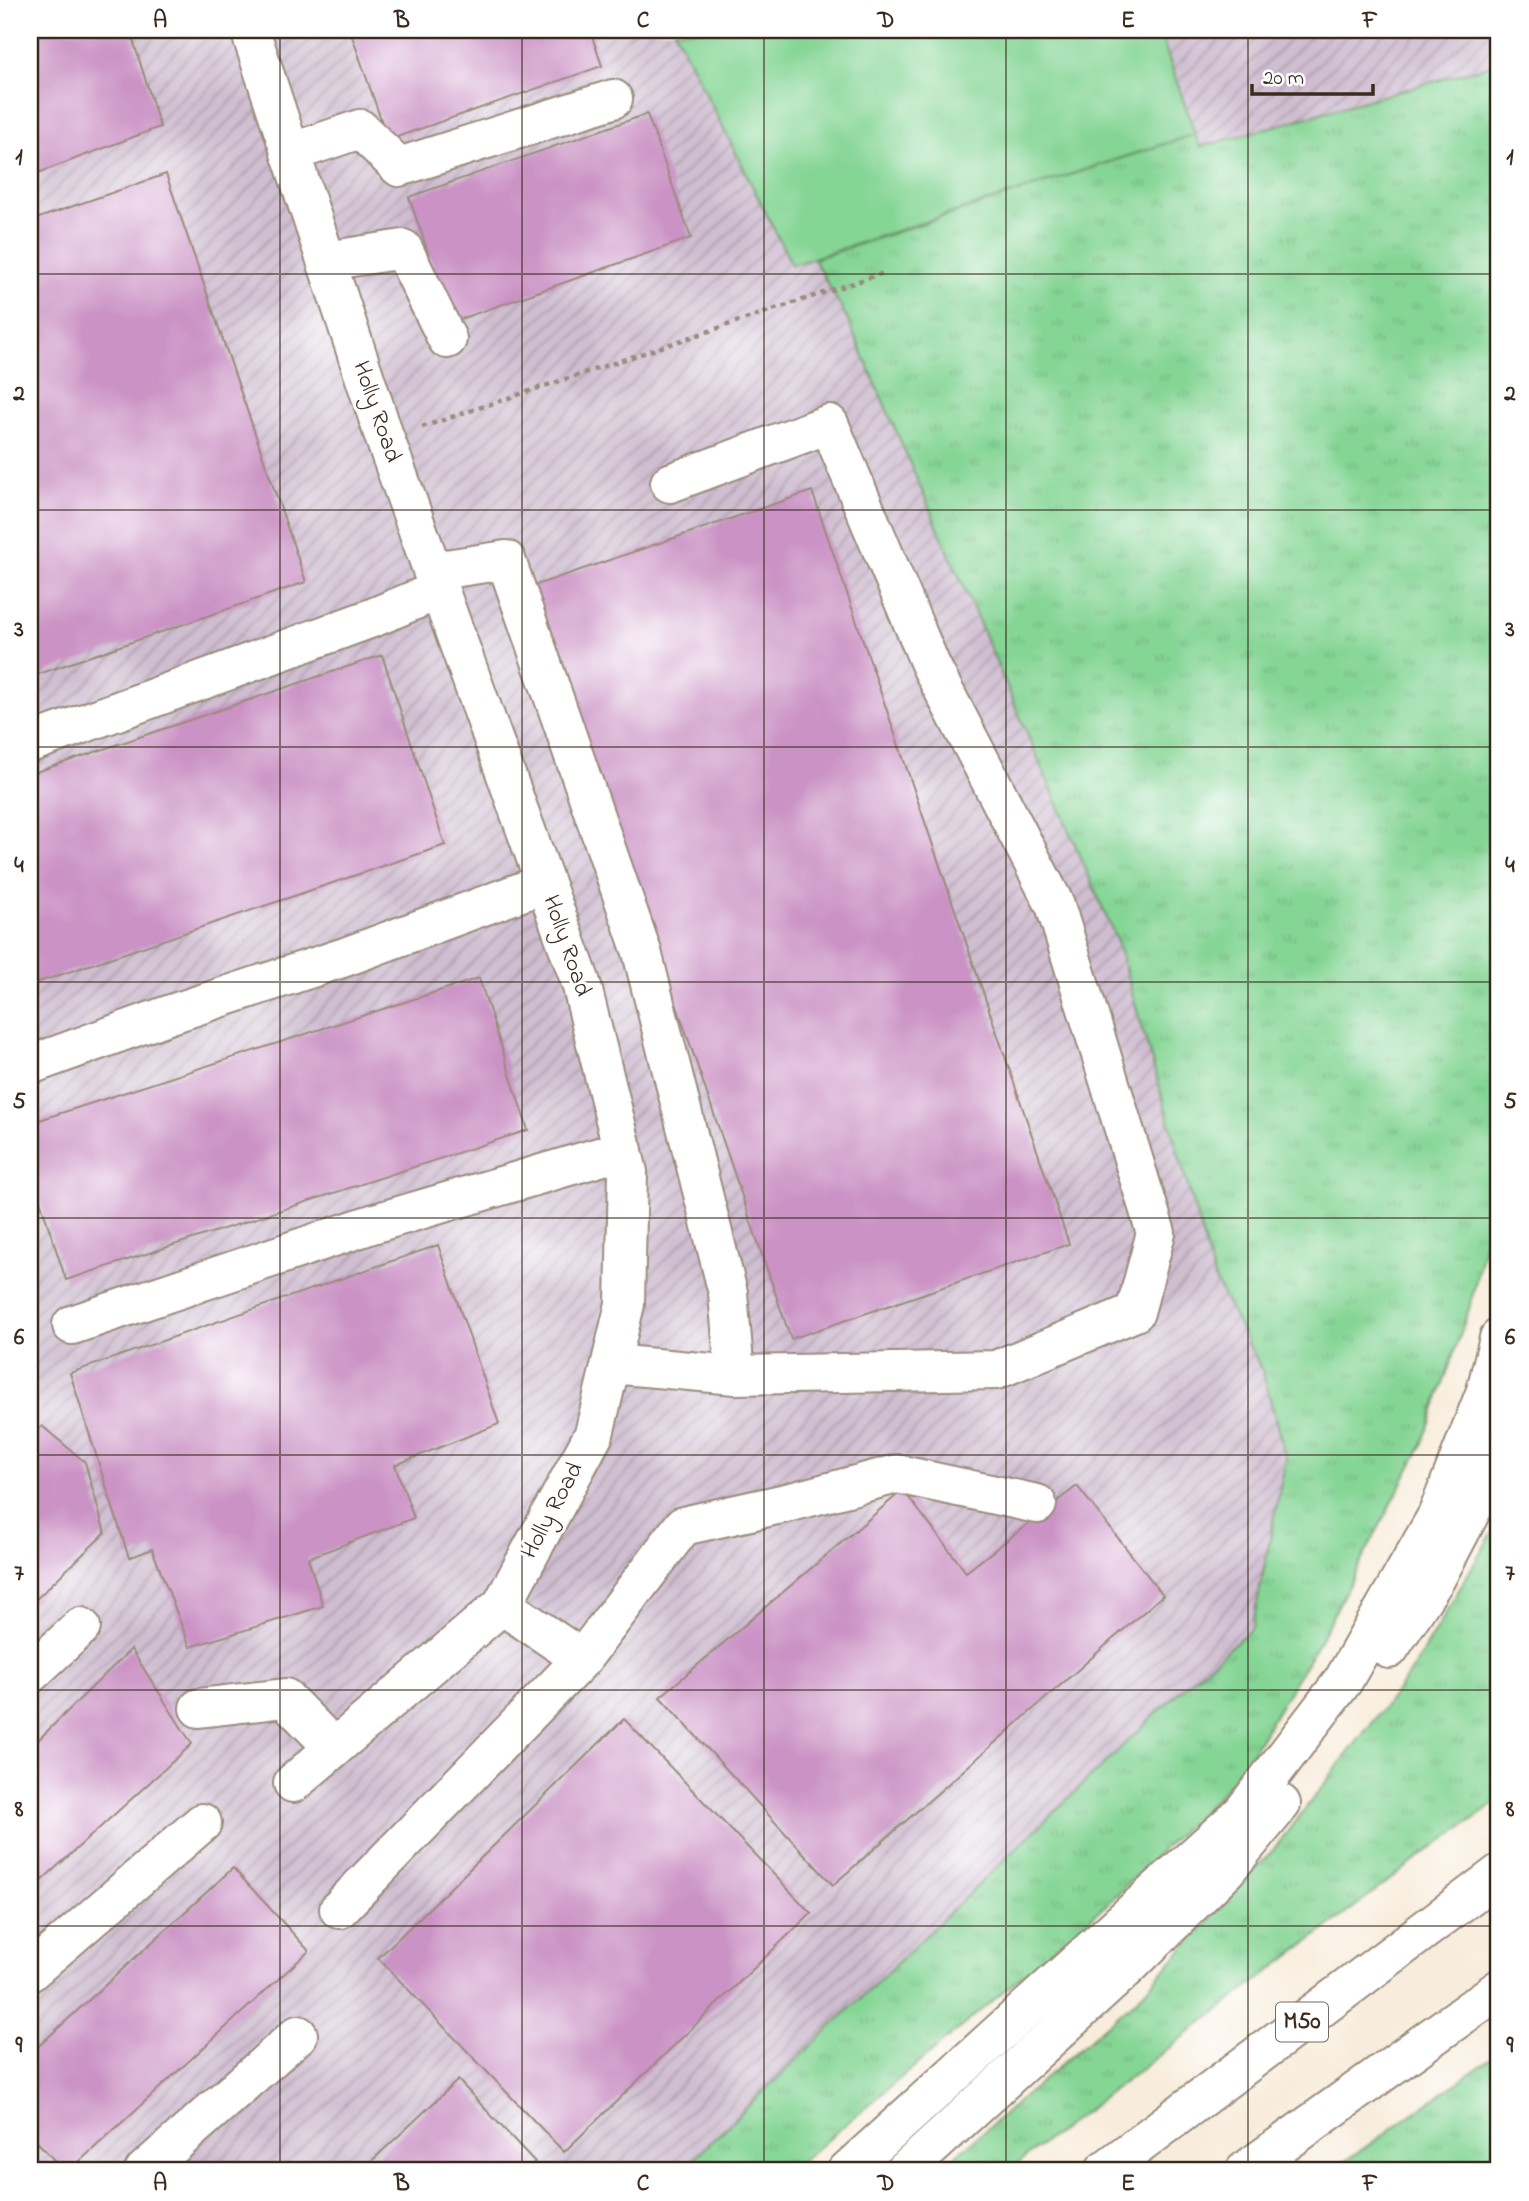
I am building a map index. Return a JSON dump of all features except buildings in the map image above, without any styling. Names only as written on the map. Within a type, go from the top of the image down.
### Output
[{"type":"main road","name":"Holly Road","points":[[250,30],[384,439],[581,983],[628,1172],[625,1304],[594,1434],[502,1605],[293,1783]]},
{"type":"main road","points":[[290,153],[360,129],[399,167],[614,99]]},
{"type":"main road","points":[[326,261],[403,249],[447,339]]},
{"type":"main road","points":[[611,1364],[735,1375],[996,1370],[1135,1312],[1156,1233],[1055,905],[931,666],[829,424],[670,483]]},
{"type":"main road","points":[[30,743],[359,623],[436,581],[506,560],[642,952],[728,1293],[735,1375]]},
{"type":"main road","points":[[30,1065],[171,1014],[345,957],[545,883]]},
{"type":"main road","points":[[72,1325],[372,1224],[623,1150]]},
{"type":"main road","points":[[847,2171],[1243,1812],[1343,1681],[1437,1516],[1486,1391],[1499,1338]]},
{"type":"main road","points":[[905,2171],[1128,1967],[1226,1870],[1349,1715],[1436,1578],[1479,1496],[1499,1449]]},
{"type":"main road","points":[[339,1909],[582,1658],[683,1526],[795,1502],[897,1474],[1037,1504]]},
{"type":"main road","points":[[502,1605],[582,1658]]},
{"type":"main road","points":[[30,1674],[81,1627]]},
{"type":"main road","points":[[199,1708],[285,1698],[334,1748]]},
{"type":"main road","points":[[30,1972],[202,1823]]},
{"type":"main road","name":"M50","points":[[1104,2171],[1499,1874]]},
{"type":"main road","points":[[1245,2171],[1499,1989]]},
{"type":"main road","points":[[144,2171],[298,2035]]},
{"type":"path","points":[[384,439],[887,272]]},
{"type":"shaded area","points":[[30,30],[674,30],[792,264],[814,259],[848,320],[1117,941],[1215,1280],[1263,1372],[1286,1459],[1252,1628],[1184,1687],[681,2171],[30,2171]]},
{"type":"shaded area","points":[[1159,30],[1499,30],[1499,63],[1200,147]]},
{"type":"green space","points":[[674,30],[1159,30],[1195,134],[792,265]]},
{"type":"green space","points":[[1499,63],[1499,1181],[1470,1306],[1422,1445],[1321,1638],[1238,1776],[1107,1904],[790,2171],[681,2171],[1184,1687],[1252,1628],[1286,1459],[1263,1372],[1215,1280],[1117,941],[848,320],[814,259],[1195,134],[1200,147]]},
{"type":"green space","points":[[1499,1521],[1499,1801],[1424,1854],[1007,2171],[938,2171],[1138,1998],[1273,1850],[1411,1672]]},
{"type":"green space","points":[[1499,2053],[1499,2149],[1462,2171],[1332,2171]]}]
